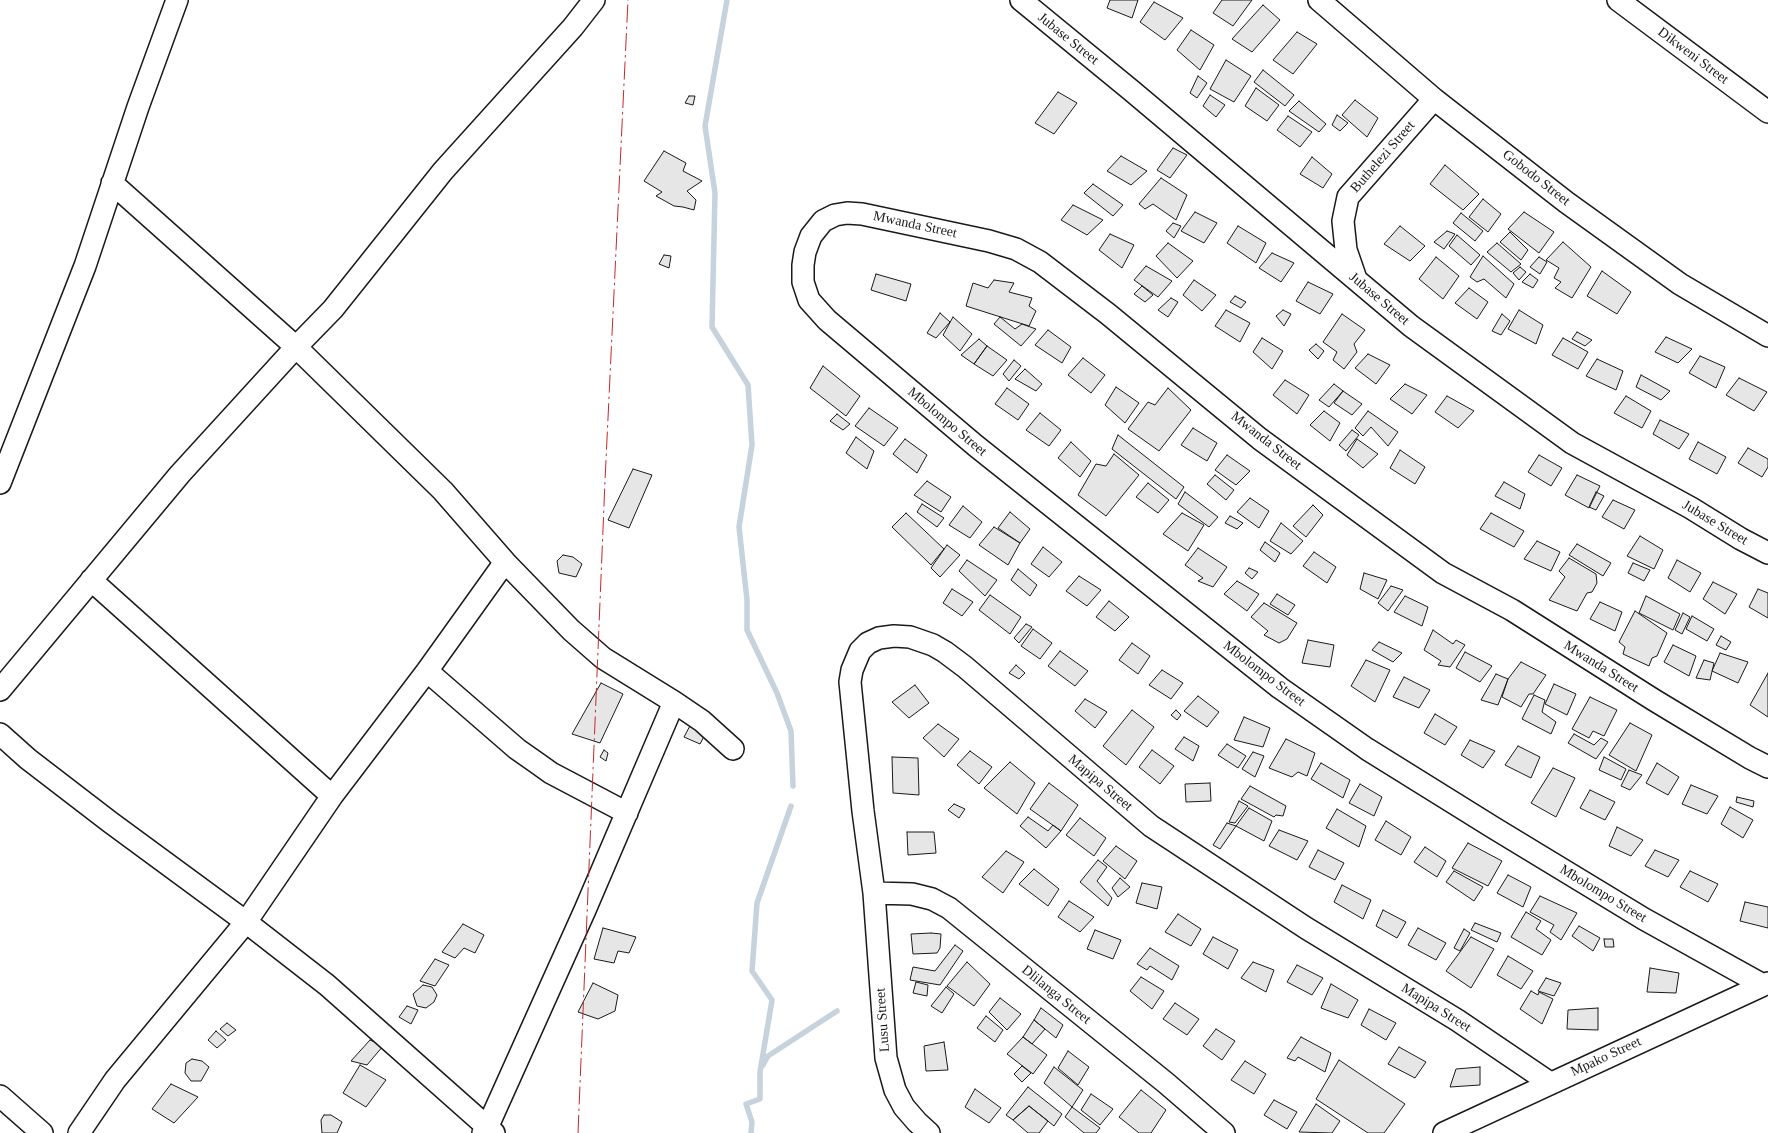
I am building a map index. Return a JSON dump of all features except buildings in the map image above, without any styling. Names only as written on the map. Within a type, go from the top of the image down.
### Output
[{"type":"street","points":[[0,483],[85,266],[157,50],[176,0]]},
{"type":"street","points":[[0,690],[180,474],[333,309],[442,171],[573,26],[594,0]]},
{"type":"street","name":"Jubase Street","points":[[1021,0],[1411,326],[1572,443],[1691,508],[1741,539],[1768,553]]},
{"type":"street","name":"Gobodo Street","points":[[1318,0],[1434,99],[1566,202],[1672,278],[1768,336]]},
{"type":"street","name":"Dikweni Street","points":[[1618,0],[1768,112]]},
{"type":"street","name":"Buthelezi Street","points":[[1356,279],[1346,250],[1344,221],[1348,197],[1434,99]]},
{"type":"street","points":[[112,183],[296,347],[443,491],[505,562],[571,630],[603,658],[702,721],[733,749]]},
{"type":"street","name":"Mwanda Street","points":[[809,300],[803,282],[803,265],[805,252],[811,236],[823,221],[847,212],[989,241],[1016,249],[1040,262],[1116,320],[1260,439],[1443,573],[1512,610],[1654,700],[1750,758],[1768,766]]},
{"type":"street","name":"Mbolompo Street","points":[[809,300],[846,337],[976,446],[1280,688],[1367,749],[1494,828],[1644,919],[1765,984]]},
{"type":"street","points":[[79,1133],[115,1080],[246,922],[332,796],[427,671],[505,562]]},
{"type":"street","points":[[91,580],[332,796]]},
{"type":"street","name":"Mapipa Street","points":[[874,893],[863,811],[850,682],[852,670],[860,651],[868,643],[879,638],[894,636],[910,637],[933,645],[965,667],[1151,826],[1306,928],[1457,1020],[1550,1083]]},
{"type":"street","points":[[427,671],[517,749],[551,773],[627,813]]},
{"type":"street","points":[[0,734],[28,759],[110,822],[246,922],[327,985],[488,1131],[674,702]]},
{"type":"street","name":"Lusu Street","points":[[874,893],[886,1058],[895,1090],[904,1107],[929,1133]]},
{"type":"street","name":"Dlilanga Street","points":[[874,893],[912,894],[932,899],[949,908],[1166,1083],[1224,1133]]},
{"type":"street","name":"Mpako Street","points":[[1444,1133],[1765,984]]},
{"type":"street","points":[[0,1096],[42,1133]]},
{"type":"waterway","points":[[727,0],[705,126],[715,193],[712,327],[748,385],[752,445],[739,527],[747,600],[747,630],[777,693],[791,731],[793,786]]},
{"type":"waterway","points":[[751,1133],[752,1122],[746,1104],[760,1099],[760,1072],[772,1000],[752,971],[757,903],[791,806]]},
{"type":"waterway","points":[[763,1065],[768,1056],[837,1011]]},
{"type":"power","points":[[578,1133],[605,481],[628,0]]}]
